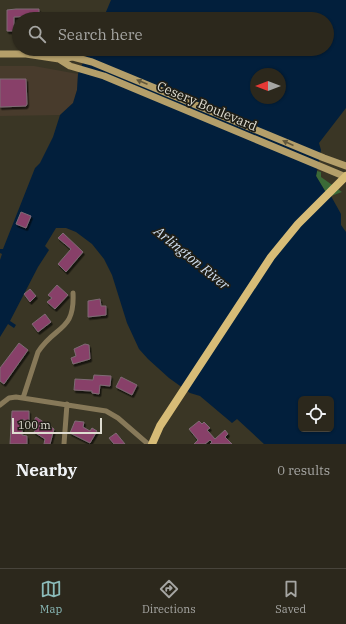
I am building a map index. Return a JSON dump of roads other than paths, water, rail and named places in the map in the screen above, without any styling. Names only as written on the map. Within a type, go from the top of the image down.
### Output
[{"type":"main road","name":"Cesery Boulevard","points":[[0,54],[12,54]]},
{"type":"main road","name":"Cesery Boulevard","points":[[39,56],[59,59],[78,58],[141,81],[346,166]]},
{"type":"main road","name":"Cesery Boulevard","points":[[59,59],[75,67],[104,76],[346,177]]},
{"type":"main road","points":[[152,444],[160,426],[270,257],[298,224],[342,186],[339,182],[346,177]]},
{"type":"street","points":[[23,398],[38,352],[42,346],[62,329],[70,319],[74,307],[73,293]]},
{"type":"street","points":[[0,405],[9,398],[23,398],[106,411],[118,418],[148,444]]},
{"type":"street","points":[[64,444],[67,404]]},
{"type":"water","name":"Arlington River","points":[[111,0],[346,0],[346,108],[319,143],[321,150],[316,176],[325,191],[331,196],[341,214],[341,225],[346,232],[346,444],[264,444],[237,419],[232,423],[200,396],[190,393],[169,378],[139,349],[127,323],[112,275],[104,259],[92,244],[76,232],[66,228],[56,228],[45,246],[49,250],[38,267],[10,321],[16,325],[14,328],[8,324],[0,337],[0,260],[2,254],[0,253],[0,249],[3,249],[35,168],[40,163],[53,137],[60,115],[73,103],[77,90],[78,74],[86,56],[334,56],[334,12],[106,12]]}]
